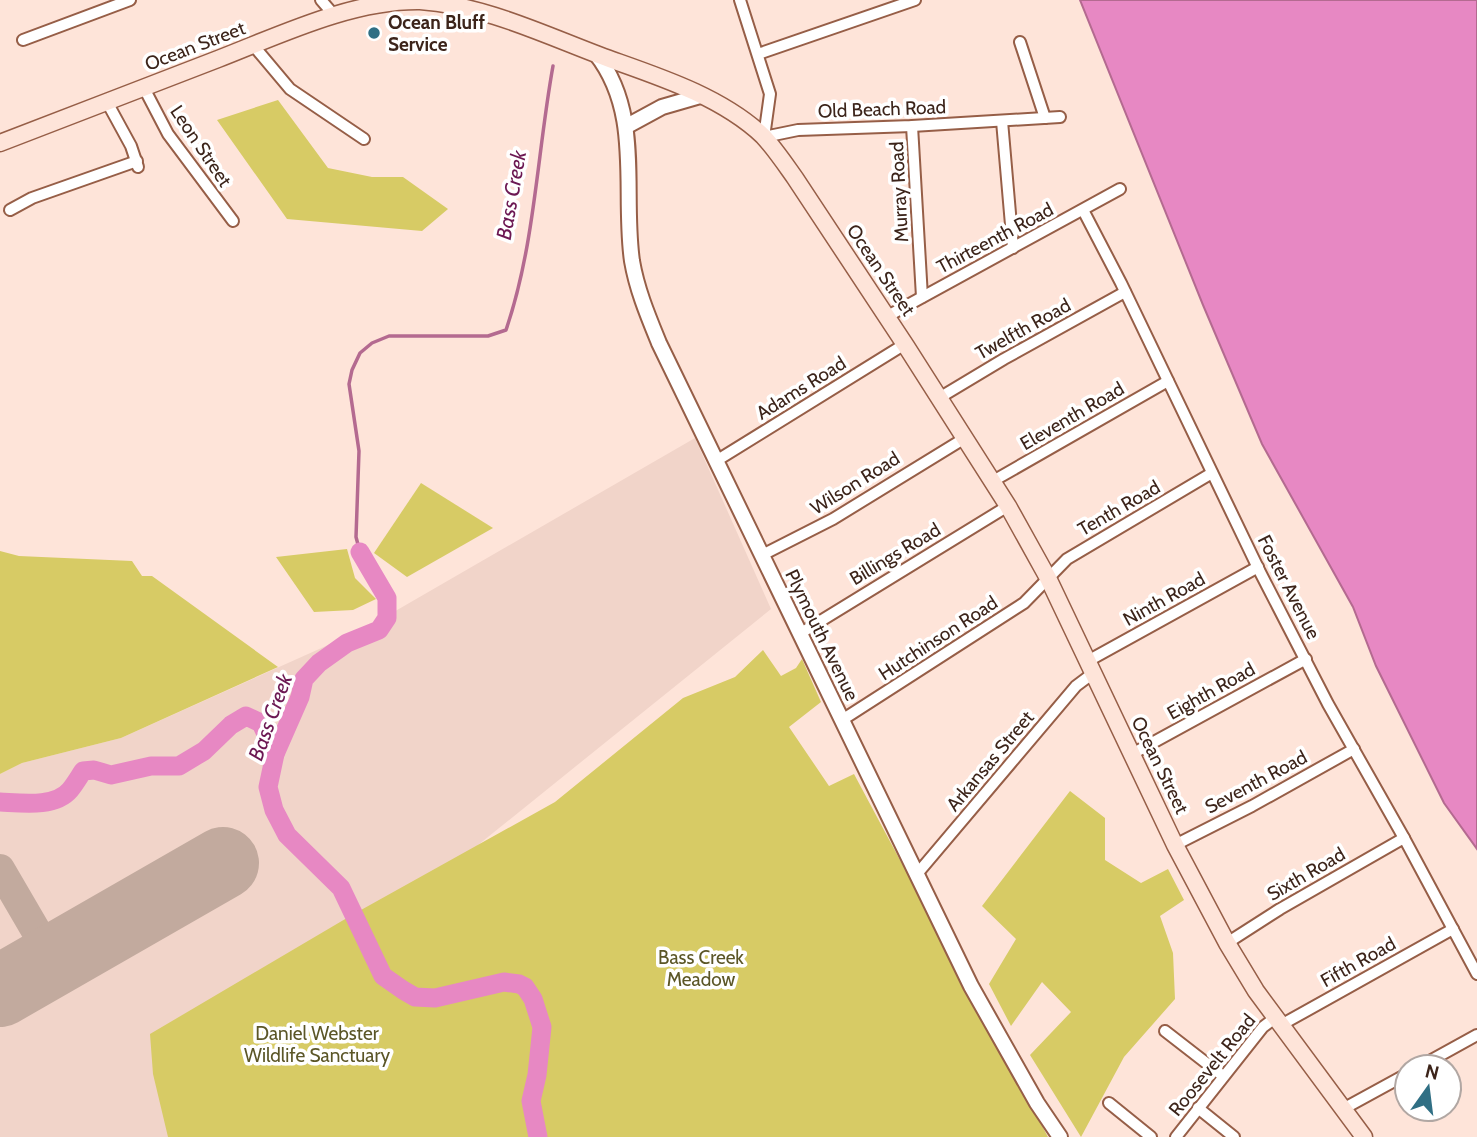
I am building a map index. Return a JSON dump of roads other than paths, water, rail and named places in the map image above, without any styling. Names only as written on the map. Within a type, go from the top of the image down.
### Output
[{"type":"main road","name":"Ocean Street","points":[[0,143],[334,15],[383,3],[435,3],[499,18],[596,54],[728,110],[764,137],[795,178],[993,481],[1048,578],[1175,845],[1227,943],[1256,991],[1364,1137]]},
{"type":"street","points":[[23,40],[130,0]]},
{"type":"street","points":[[321,0],[334,15]]},
{"type":"street","points":[[740,0],[770,94],[764,137]]},
{"type":"street","points":[[758,54],[915,0]]},
{"type":"street","points":[[1020,42],[1045,118]]},
{"type":"street","points":[[253,45],[290,89],[364,139]]},
{"type":"street","name":"Plymouth Avenue","points":[[596,54],[611,76],[624,107],[627,126],[629,234],[636,283],[659,343],[993,1028],[1060,1137]]},
{"type":"street","name":"Leon Street","points":[[144,88],[168,134],[233,221]]},
{"type":"street","points":[[627,126],[662,107],[700,96]]},
{"type":"street","points":[[10,211],[32,198],[137,164],[107,102]]},
{"type":"street","name":"Old Beach Road","points":[[764,137],[798,130],[1060,117]]},
{"type":"street","points":[[1002,121],[1013,248]]},
{"type":"street","name":"Murray Road","points":[[912,126],[922,297]]},
{"type":"street","name":"Thirteenth Road","points":[[886,317],[1120,189]]},
{"type":"street","name":"Foster Avenue","points":[[1083,210],[1258,567],[1477,974]]},
{"type":"street","name":"Twelfth Road","points":[[939,398],[1125,292]]},
{"type":"street","name":"Adams Road","points":[[716,461],[905,344]]},
{"type":"street","name":"Eleventh Road","points":[[993,481],[1168,381]]},
{"type":"street","name":"Wilson Road","points":[[762,555],[833,519],[965,438]]},
{"type":"street","name":"Tenth Road","points":[[1048,578],[1067,559],[1212,473]]},
{"type":"street","name":"Billings Road","points":[[800,633],[1008,506]]},
{"type":"street","name":"Ninth Road","points":[[1089,668],[1258,567]]},
{"type":"street","name":"Hutchinson Road","points":[[842,720],[1024,603],[1048,578]]},
{"type":"street","name":"Eighth Road","points":[[1132,754],[1306,659]]},
{"type":"street","name":"Arkansas Street","points":[[917,874],[1089,668]]},
{"type":"street","name":"Seventh Road","points":[[1175,845],[1354,749]]},
{"type":"street","name":"Sixth Road","points":[[1227,943],[1280,909],[1404,838]]},
{"type":"street","name":"Fifth Road","points":[[1279,1021],[1453,929]]},
{"type":"street","name":"Roosevelt Road","points":[[1176,1137],[1263,1027],[1279,1021]]},
{"type":"street","points":[[1165,1031],[1223,1076]]},
{"type":"street","points":[[1444,1053],[1477,1035]]},
{"type":"street","points":[[1343,1109],[1393,1082]]},
{"type":"street","points":[[1109,1103],[1151,1137]]},
{"type":"street","points":[[1198,1108],[1234,1137]]},
{"type":"waterway","name":"Bass Creek","points":[[360,552],[356,537],[359,451],[349,384],[352,370],[360,353],[372,343],[389,336],[488,336],[506,330],[516,298],[529,232],[553,66]]},
{"type":"waterway","name":"Bass Creek","points":[[360,552],[387,598],[387,618],[379,630],[347,643],[319,663],[304,679],[300,697],[275,754],[268,787],[274,810],[287,835],[341,888],[383,976],[415,997],[435,998],[504,982],[525,987],[533,999],[542,1027],[537,1075],[531,1101],[538,1137]]},
{"type":"waterway","points":[[0,802],[37,803],[56,800],[70,790],[83,771],[94,770],[111,775],[151,766],[179,766],[204,751],[231,725],[246,716],[261,723],[275,754]]},
{"type":"place","name":"Ocean Bluff Service","points":[[374,33]]},
{"type":"park label","name":"Bass Creek Meadow","points":[[701,968]]},
{"type":"park label","name":"Daniel Webster Wildlife Sanctuary","points":[[317,1044]]}]
